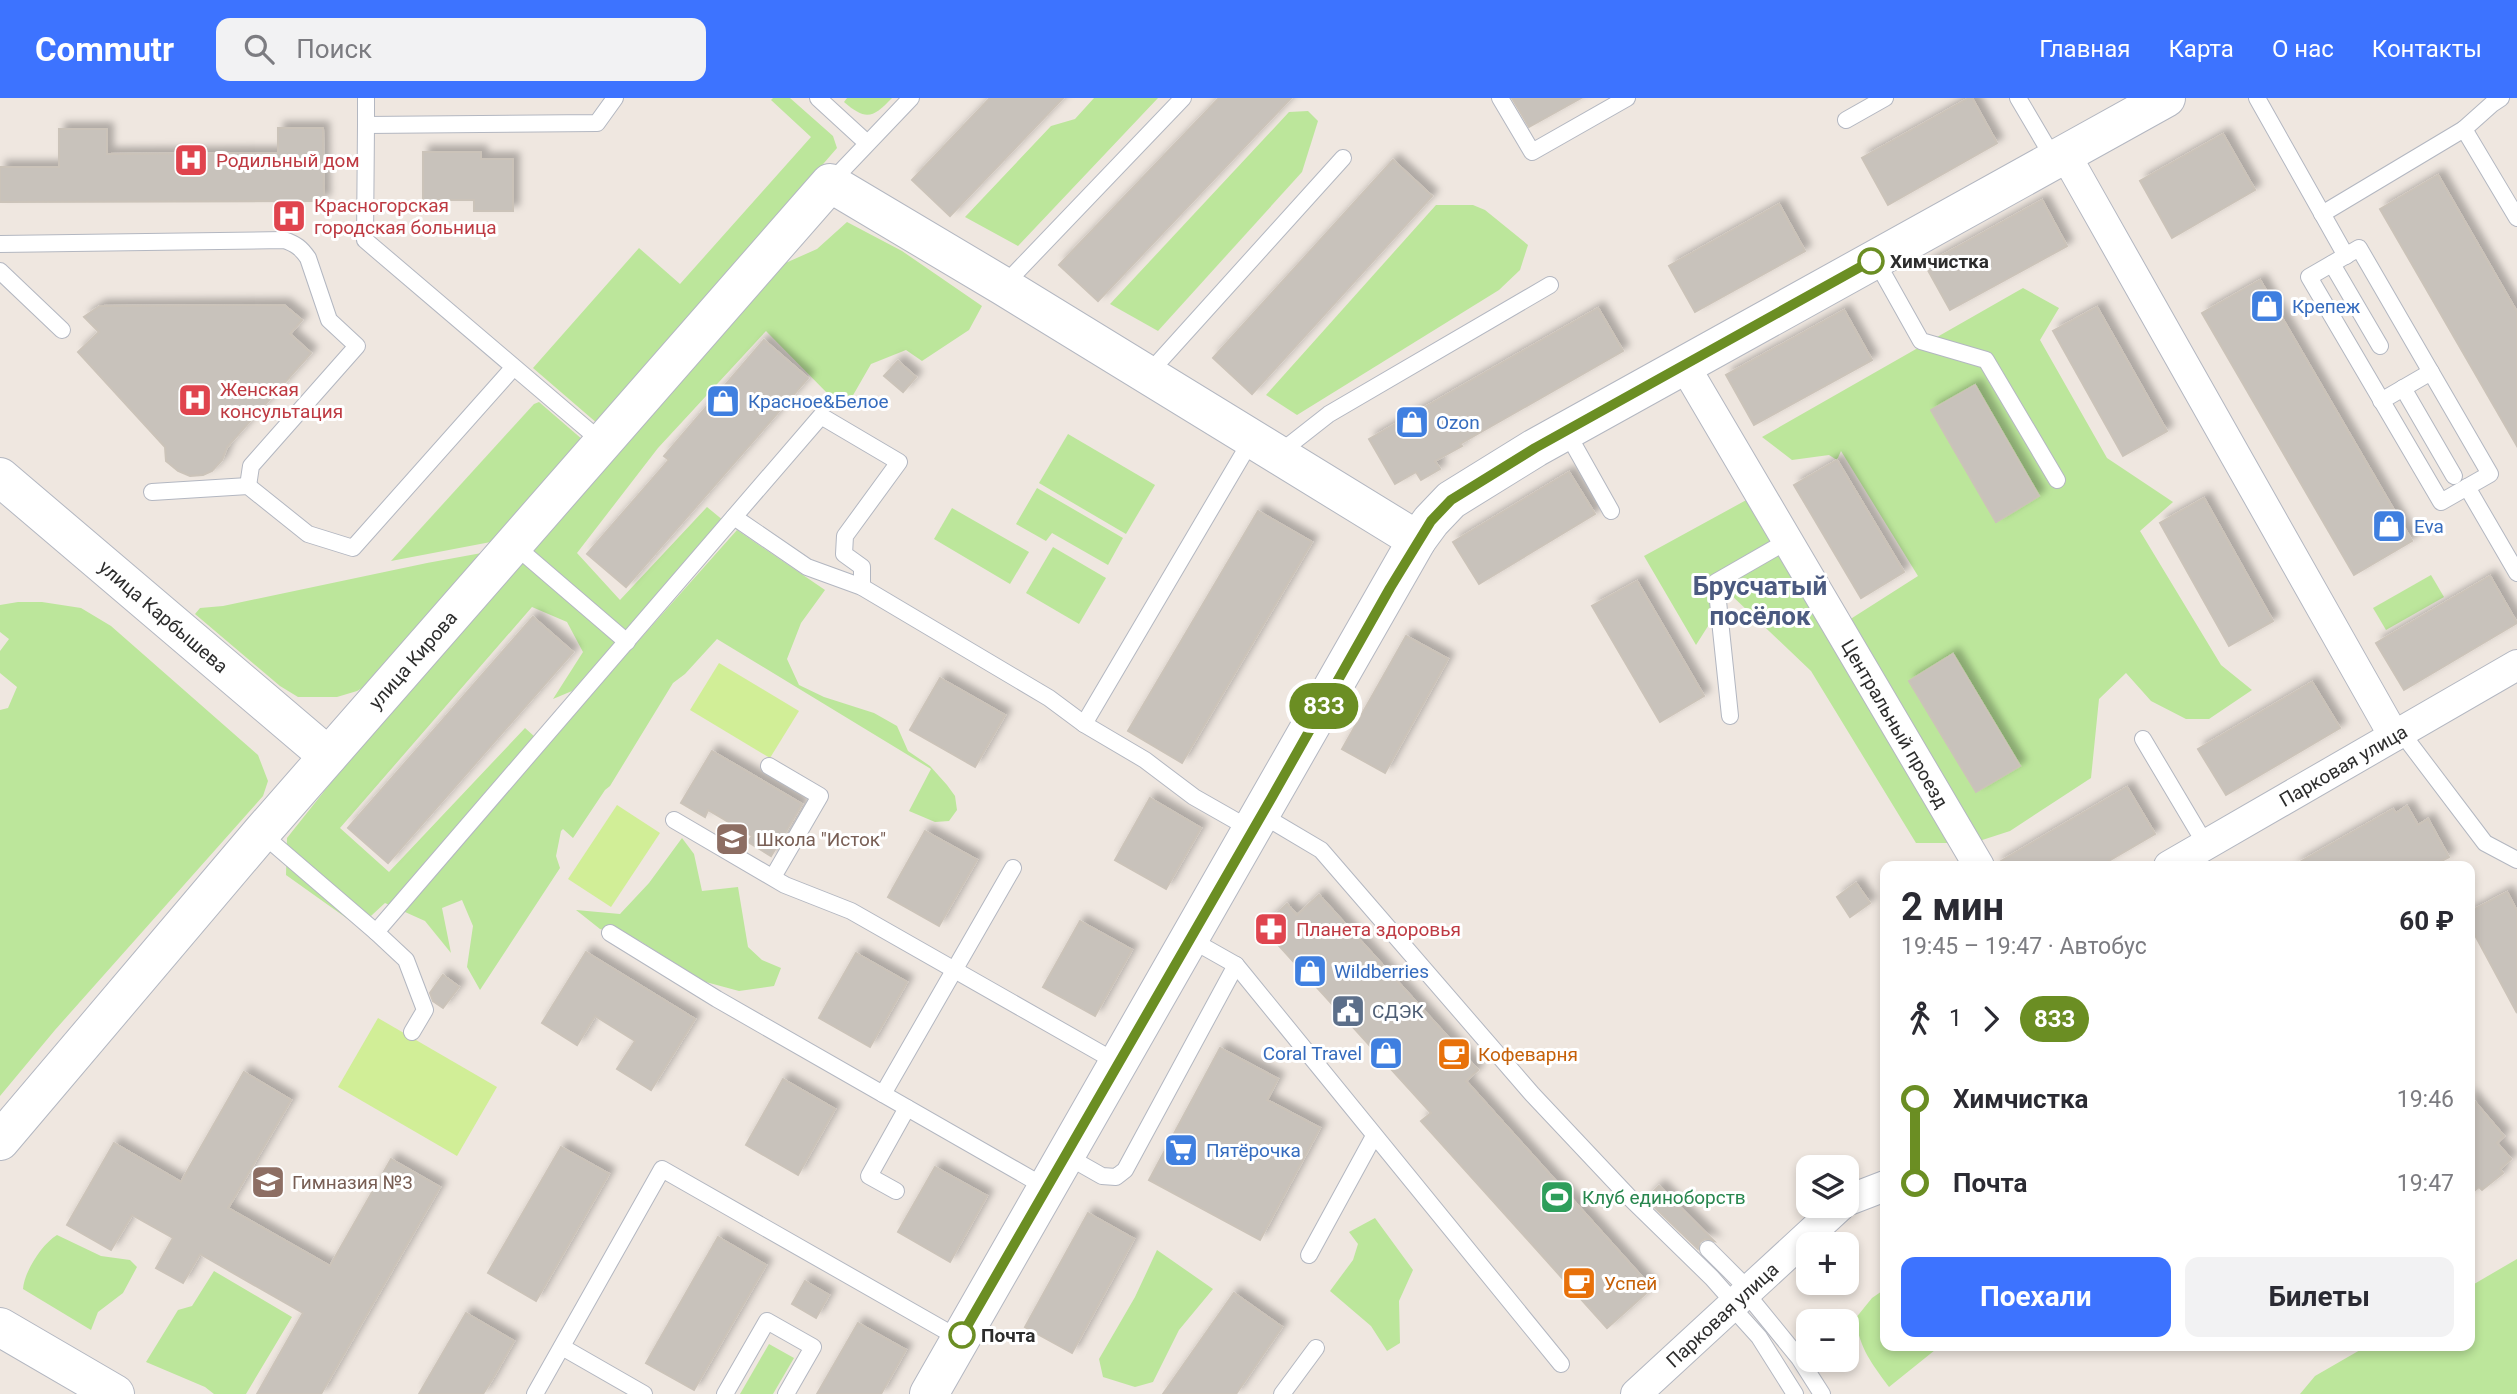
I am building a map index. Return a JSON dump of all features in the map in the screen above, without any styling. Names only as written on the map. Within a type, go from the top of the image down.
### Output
[{"type":"street","points":[[929,1394],[1417,540],[1451,500],[1566,431],[2166,98]]},
{"type":"street","points":[[2060,157],[2398,734]]},
{"type":"street","points":[[830,183],[1417,540]]},
{"type":"street","name":"улица Кирова","points":[[0,1141],[261,833],[830,183]]},
{"type":"street","name":"Центральный проезд","points":[[1684,365],[1976,861]]},
{"type":"street","name":"улица Карбышева","points":[[0,477],[328,756]]},
{"type":"street","name":"Парковая улица","points":[[2178,861],[2517,666]]},
{"type":"street","points":[[1859,1196],[1880,1188]]},
{"type":"street","name":"Парковая улица","points":[[1636,1394],[1827,1218]]},
{"type":"street","points":[[0,1327],[115,1394]]},
{"type":"lane","points":[[366,98],[365,240],[602,442]]},
{"type":"lane","points":[[366,125],[597,123],[615,98]]},
{"type":"lane","points":[[818,98],[867,143]]},
{"type":"lane","points":[[830,183],[911,98]]},
{"type":"lane","points":[[1003,286],[1183,98]]},
{"type":"lane","points":[[1500,98],[1532,152],[1627,98]]},
{"type":"lane","points":[[1846,120],[1885,98]]},
{"type":"lane","points":[[2018,98],[2060,157]]},
{"type":"lane","points":[[2257,98],[2322,214],[2339,260],[2380,346]]},
{"type":"lane","points":[[2322,214],[2464,130],[2501,98]]},
{"type":"lane","points":[[2464,130],[2517,218]]},
{"type":"lane","points":[[1148,374],[1343,158]]},
{"type":"lane","points":[[0,244],[284,240],[302,250],[308,258],[329,320],[357,346],[251,466],[248,486]]},
{"type":"lane","points":[[2359,248],[2431,372],[2490,474],[2441,502],[2309,277],[2359,248]]},
{"type":"lane","points":[[1875,259],[1921,341],[1986,360],[2057,480]]},
{"type":"lane","points":[[0,271],[62,330]]},
{"type":"lane","points":[[1084,724],[1265,446],[1329,414],[1550,285]]},
{"type":"lane","points":[[152,492],[248,486],[308,534],[353,548],[513,368]]},
{"type":"lane","points":[[2381,401],[2431,372]]},
{"type":"lane","points":[[2403,388],[2454,476]]},
{"type":"lane","points":[[376,932],[821,416],[899,461],[845,536],[844,554],[862,567],[862,587]]},
{"type":"lane","points":[[1566,431],[1611,511]]},
{"type":"lane","points":[[2467,487],[2517,573]]},
{"type":"lane","points":[[734,517],[807,567],[862,587],[1049,698],[1084,724],[1145,760],[1194,797],[1321,850],[1532,1094],[1630,1198],[1712,1278],[1740,1298],[1799,1358],[1822,1394]]},
{"type":"lane","points":[[1731,716],[1716,582],[1789,540]]},
{"type":"lane","points":[[513,544],[627,642]]},
{"type":"lane","points":[[2398,734],[2485,843],[2517,860]]},
{"type":"lane","points":[[2143,739],[2206,845]]},
{"type":"lane","points":[[769,766],[820,796],[773,877]]},
{"type":"lane","points":[[674,820],[785,885],[851,911],[1118,1063]]},
{"type":"lane","points":[[261,833],[406,960],[425,1010],[412,1032]]},
{"type":"lane","points":[[883,1094],[1013,867]]},
{"type":"lane","points":[[610,933],[717,999],[1047,1188]]},
{"type":"lane","points":[[1190,939],[1236,965],[1562,1364]]},
{"type":"lane","points":[[1065,1155],[1102,1176],[1116,1177],[1125,1170],[1236,965]]},
{"type":"lane","points":[[896,1191],[869,1176],[907,1108]]},
{"type":"lane","points":[[1309,1255],[1374,1136]]},
{"type":"lane","points":[[535,1394],[662,1169],[960,1339]]},
{"type":"lane","points":[[1708,1249],[1740,1298],[1759,1337],[1795,1394]]},
{"type":"lane","points":[[725,1394],[767,1321],[813,1347],[786,1394]]},
{"type":"lane","points":[[562,1347],[644,1394]]},
{"type":"lane","points":[[1282,1394],[1316,1348]]},
{"type":"green space","points":[[790,98],[833,136],[837,148],[598,424],[533,368],[639,248],[680,284],[811,137],[771,100]]},
{"type":"green space","points":[[847,98],[892,98],[880,110],[869,115],[858,112],[844,102]]},
{"type":"green space","points":[[1094,98],[1158,98],[1018,246],[965,217],[1051,126],[1075,119]]},
{"type":"green space","points":[[1308,111],[1318,121],[1302,172],[1158,331],[1110,304],[1289,112]]},
{"type":"green space","points":[[1436,205],[1473,205],[1485,210],[1528,245],[1520,270],[1499,290],[1297,415],[1266,395]]},
{"type":"green space","points":[[847,222],[902,251],[982,306],[969,330],[922,361],[906,350],[871,364],[852,397],[831,397],[766,331],[658,448],[577,553],[620,600],[707,507],[724,521],[572,691],[553,699],[583,652],[567,622],[532,607],[340,828],[389,872],[525,728],[545,746],[737,530],[825,590],[801,623],[787,659],[799,685],[824,697],[874,713],[897,726],[908,751],[930,766],[955,796],[957,810],[949,821],[935,822],[909,811],[931,769],[717,639],[685,674],[673,683],[610,786],[573,838],[563,829],[561,831],[556,856],[560,868],[480,990],[467,967],[473,926],[462,900],[442,908],[451,953],[425,921],[385,903],[359,927],[286,875],[287,838],[501,569],[763,273],[817,249]]},
{"type":"green space","points":[[2023,288],[2059,308],[2040,340],[2107,458],[2173,502],[2140,531],[2221,665],[2252,690],[2209,719],[2186,719],[2151,701],[2126,673],[2099,699],[2091,778],[2010,831],[1973,843],[1916,843],[1811,671],[1729,593],[1696,645],[1644,556],[1750,498],[1827,634],[1918,576],[1841,451],[1837,460],[1829,455],[1792,460],[1762,437]],"holes":[[[1975,385],[2039,496],[1996,521],[1931,411]],[[1909,681],[2020,766],[1976,792]]]},
{"type":"green space","points":[[539,402],[583,440],[496,541],[391,561],[534,404]]},
{"type":"green space","points":[[1068,434],[1155,485],[1126,534],[1039,483]]},
{"type":"green space","points":[[1037,488],[1123,538],[1108,565],[1052,533],[1046,541],[1016,524]]},
{"type":"green space","points":[[952,508],[1029,552],[1010,584],[934,539]]},
{"type":"green space","points":[[1053,547],[1106,578],[1079,624],[1026,593]]},
{"type":"green space","points":[[487,552],[374,681],[357,691],[337,697],[298,697],[280,686],[195,614],[200,608],[223,606]]},
{"type":"green space","points":[[2431,575],[2444,597],[2386,630],[2373,608]]},
{"type":"green space","points":[[42,602],[81,608],[111,626],[258,755],[268,781],[263,796],[55,1030],[0,1096],[0,710],[8,708],[17,687],[0,673],[0,651],[9,639],[0,632],[0,605]]},
{"type":"green space","points":[[719,663],[799,711],[770,758],[690,710]]},
{"type":"green space","points":[[617,805],[660,833],[611,907],[568,879]]},
{"type":"green space","points":[[682,838],[694,854],[702,891],[738,887],[748,947],[762,960],[781,968],[774,986],[739,991],[702,981],[640,941],[600,929],[576,910],[620,914],[649,883]]},
{"type":"green space","points":[[378,1018],[497,1087],[457,1156],[338,1087]]},
{"type":"green space","points":[[1375,1218],[1413,1270],[1399,1301],[1400,1343],[1387,1351],[1371,1326],[1330,1291],[1353,1260],[1358,1244],[1349,1232]]},
{"type":"green space","points":[[57,1235],[101,1256],[130,1260],[137,1267],[123,1293],[98,1312],[91,1330],[23,1289],[35,1259]]},
{"type":"green space","points":[[1157,1250],[1213,1289],[1179,1330],[1153,1382],[1135,1387],[1103,1377],[1099,1359],[1135,1297]]},
{"type":"green space","points":[[2517,1259],[2517,1394],[2300,1394],[2315,1376],[2358,1351],[2475,1351],[2475,1284]]},
{"type":"green space","points":[[214,1271],[292,1317],[246,1394],[214,1394],[205,1387],[146,1362],[178,1310],[192,1306]]},
{"type":"green space","points":[[1880,1292],[1880,1351],[1934,1351],[1889,1387],[1867,1355],[1860,1339],[1859,1314]]},
{"type":"green space","points":[[769,1344],[794,1358],[773,1394],[740,1394]]},
{"type":"building","points":[[990,98],[1063,98],[950,216],[912,180]]},
{"type":"building","points":[[1219,98],[1291,98],[1098,301],[1059,265]]},
{"type":"building","points":[[1512,98],[1581,98],[1529,127]]},
{"type":"building","points":[[1972,98],[1997,143],[1888,205],[1862,158]]},
{"type":"building","name":"Родильный дом","points":[[278,128],[323,128],[324,201],[0,202],[0,167],[59,167],[59,129],[107,129],[107,154],[278,153]]},
{"type":"building","points":[[2223,134],[2255,190],[2172,238],[2140,181]]},
{"type":"building","points":[[423,152],[481,152],[481,159],[513,159],[513,211],[474,211],[474,200],[423,200]]},
{"type":"building","points":[[1393,160],[1432,196],[1252,394],[1213,358]]},
{"type":"building","points":[[2438,175],[2517,312],[2517,446],[2380,209]]},
{"type":"building","points":[[2042,200],[2067,246],[1950,310],[1925,265]]},
{"type":"building","points":[[1779,204],[1805,251],[1695,312],[1669,266]]},
{"type":"building","points":[[2260,280],[2412,541],[2354,575],[2202,313]]},
{"type":"building","name":"Женская консультация","points":[[284,305],[302,320],[290,334],[311,353],[227,447],[222,460],[212,471],[203,475],[190,476],[178,471],[166,461],[165,447],[78,352],[99,332],[84,317],[100,306]]},
{"type":"building","points":[[2097,307],[2167,431],[2123,456],[2053,331]]},
{"type":"building","points":[[1598,308],[1623,351],[1460,444],[1462,446],[1435,461],[1440,469],[1421,480],[1416,472],[1395,484],[1369,439]]},
{"type":"building","points":[[1844,310],[1872,360],[1754,425],[1726,375]]},
{"type":"building","points":[[764,340],[808,378],[626,587],[587,554],[669,460],[664,456]]},
{"type":"building","points":[[898,361],[916,377],[903,392],[884,376]]},
{"type":"building","points":[[1975,385],[2039,496],[1996,522],[1931,410]]},
{"type":"building","points":[[1837,460],[1904,572],[1861,598],[1794,485]]},
{"type":"building","points":[[1569,472],[1595,514],[1479,584],[1453,542]]},
{"type":"building","points":[[2204,498],[2273,621],[2229,646],[2160,523]]},
{"type":"building","points":[[1258,511],[1312,542],[1182,763],[1128,731]]},
{"type":"building","points":[[2490,576],[2517,623],[2404,690],[2376,643]]},
{"type":"building","points":[[1637,581],[1704,696],[1660,722],[1592,606]]},
{"type":"building","points":[[533,617],[573,652],[388,863],[348,828]]},
{"type":"building","points":[[1406,636],[1448,659],[1385,773],[1342,749]]},
{"type":"building","points":[[1953,654],[2020,766],[1976,792],[1909,681]]},
{"type":"building","points":[[940,678],[1005,715],[975,767],[910,730]]},
{"type":"building","points":[[2312,682],[2340,728],[2226,795],[2198,749]]},
{"type":"building","points":[[712,751],[802,804],[771,856],[748,842],[752,836],[708,810],[705,817],[681,803]]},
{"type":"building","points":[[2127,787],[2155,834],[2109,861],[2001,861]]},
{"type":"building","points":[[1150,798],[1201,828],[1166,889],[1115,860]]},
{"type":"building","points":[[2407,806],[2418,825],[2428,819],[2449,857],[2441,861],[2302,861],[2393,809],[2396,813]]},
{"type":"building","points":[[925,831],[977,860],[939,926],[888,897]]},
{"type":"building","points":[[1856,883],[1870,903],[1850,917],[1837,897]]},
{"type":"building","points":[[2507,892],[2517,911],[2517,1013],[2475,935],[2475,909]]},
{"type":"building","points":[[1319,895],[1478,1070],[1466,1081],[1652,1288],[1607,1328],[1421,1121],[1431,1113],[1262,927],[1287,904],[1297,915]]},
{"type":"building","points":[[1080,921],[1132,950],[1095,1016],[1043,987]]},
{"type":"building","points":[[586,952],[695,1019],[651,1090],[617,1069],[635,1041],[595,1016],[577,1045],[542,1023]]},
{"type":"building","points":[[856,953],[907,982],[870,1047],[819,1018]]},
{"type":"building","points":[[443,975],[459,987],[443,1008],[433,1001],[430,993]]},
{"type":"building","points":[[1220,1048],[1278,1079],[1267,1100],[1320,1128],[1260,1240],[1149,1180]]},
{"type":"building","points":[[244,1072],[291,1100],[228,1208],[330,1266],[391,1159],[440,1187],[321,1394],[257,1394],[303,1313],[200,1254],[183,1283],[156,1268],[173,1238],[132,1215],[111,1250],[67,1225],[114,1143],[181,1182]]},
{"type":"building","points":[[783,1079],[835,1109],[798,1175],[746,1145]]},
{"type":"building","points":[[2475,1102],[2504,1136],[2497,1143],[2511,1159],[2500,1169],[2503,1173],[2482,1190],[2479,1187],[2475,1190]]},
{"type":"building","points":[[561,1147],[609,1174],[536,1301],[488,1273]]},
{"type":"building","points":[[935,1167],[987,1196],[950,1262],[898,1232]]},
{"type":"building","points":[[1659,1186],[1714,1241],[1705,1239],[1700,1242],[1698,1249],[1646,1199]]},
{"type":"building","points":[[1088,1213],[1134,1239],[1072,1353],[1025,1327]]},
{"type":"building","points":[[718,1237],[766,1265],[694,1390],[646,1363]]},
{"type":"building","points":[[805,1281],[829,1295],[816,1318],[792,1304]]},
{"type":"building","points":[[1234,1293],[1282,1327],[1236,1394],[1163,1394]]},
{"type":"building","points":[[466,1313],[514,1341],[493,1378],[483,1394],[419,1394]]},
{"type":"building","points":[[858,1323],[906,1350],[881,1394],[817,1394]]},
{"type":"bus line","name":"833","points":[[962,1335],[1417,540],[1431,521],[1451,500],[1535,448],[1871,261]]},
{"type":"place","name":"Родильный дом","points":[[191,160]]},
{"type":"place","name":"Красногорская городская больница","points":[[289,216]]},
{"type":"place","name":"Химчистка","points":[[1871,261]]},
{"type":"place","name":"Крепеж","points":[[2267,306]]},
{"type":"place","name":"Женская консультация","points":[[195,400]]},
{"type":"place","name":"Красное&Белое","points":[[723,401]]},
{"type":"place","name":"Ozon","points":[[1412,422]]},
{"type":"place","name":"Eva","points":[[2389,526]]},
{"type":"place","name":"Школа \"Исток\"","points":[[732,839]]},
{"type":"place","name":"Планета здоровья","points":[[1271,929]]},
{"type":"place","name":"Wildberries","points":[[1310,971]]},
{"type":"place","name":"СДЭК","points":[[1348,1011]]},
{"type":"place","name":"Coral Travel","points":[[1386,1053]]},
{"type":"place","name":"Кофеварня","points":[[1454,1054]]},
{"type":"place","name":"Пятёрочка","points":[[1181,1150]]},
{"type":"place","name":"Гимназия №3","points":[[268,1182]]},
{"type":"place","name":"Клуб единоборств","points":[[1557,1197]]},
{"type":"place","name":"Успей","points":[[1579,1283]]},
{"type":"place","name":"Почта","points":[[962,1335]]},
{"type":"district","name":"Брусчатый посёлок","points":[[1760,601]]}]
